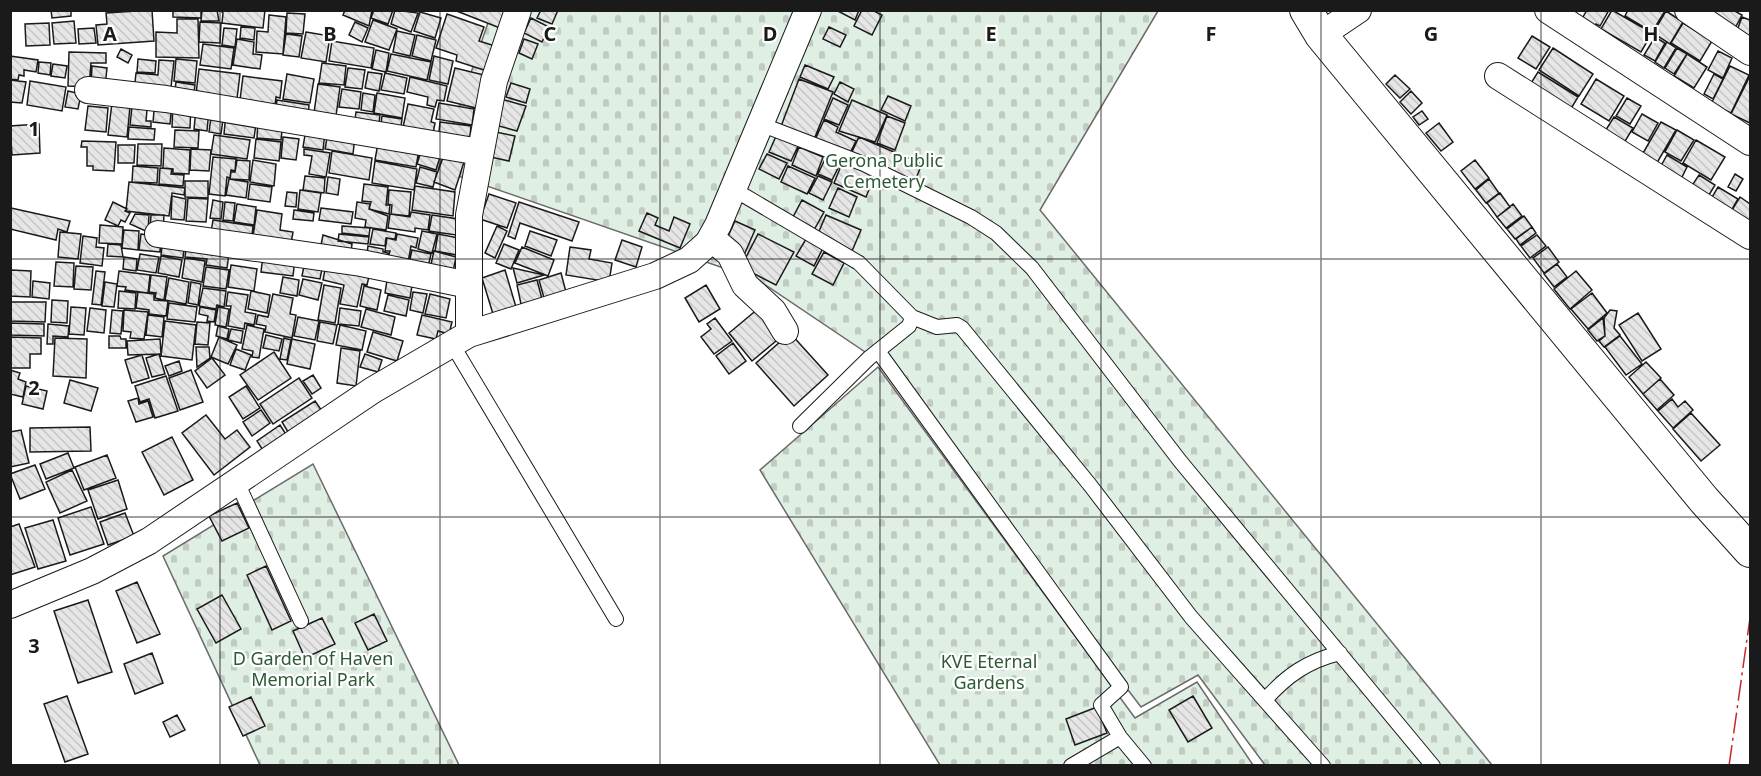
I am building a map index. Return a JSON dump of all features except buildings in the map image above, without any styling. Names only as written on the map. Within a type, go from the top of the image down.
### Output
[{"type":"street","points":[[460,339],[469,285],[470,215],[480,152],[494,81],[518,10]]},
{"type":"street","points":[[11,604],[92,571],[149,541],[373,390],[460,339],[655,276],[689,260],[711,238],[808,10]]},
{"type":"street","points":[[1358,10],[1314,23],[1696,490],[1750,551]]},
{"type":"street","points":[[1548,10],[1750,142]]},
{"type":"street","points":[[1688,10],[1750,52]]},
{"type":"street","points":[[1498,76],[1750,236]]},
{"type":"street","points":[[88,90],[166,99],[480,152]]},
{"type":"street","points":[[158,234],[361,263],[469,285]]},
{"type":"street","points":[[711,238],[730,254],[745,285],[773,311],[784,331]]},
{"type":"lane","points":[[760,124],[864,164],[971,217],[996,233],[1032,268],[1180,461],[1433,765]]},
{"type":"lane","points":[[733,189],[858,263],[912,317],[936,327],[957,325],[962,328],[1090,485],[1191,617],[1323,765]]},
{"type":"lane","points":[[800,426],[878,351],[909,326],[912,317]]},
{"type":"lane","points":[[460,339],[616,619]]},
{"type":"lane","points":[[878,351],[1121,687],[1101,705],[1119,737],[1144,765]]},
{"type":"lane","points":[[237,482],[301,621]]},
{"type":"lane","points":[[1265,700],[1290,674],[1318,658],[1340,653]]},
{"type":"lane","points":[[1079,764],[1119,737]]},
{"type":"green space","name":"Gerona Public Cemetery","points":[[492,11],[1158,11],[1040,210],[1492,765],[1265,765],[1198,675],[1141,707],[877,360],[758,280],[438,169]]},
{"type":"green space","name":"KVE Eternal Gardens","points":[[878,367],[1135,718],[1197,682],[1253,765],[940,765],[760,470]]},
{"type":"green space","name":"D Garden of Haven Memorial Park","points":[[313,464],[459,765],[260,765],[163,556]]},
{"type":"power","points":[[1729,766],[1750,618]]}]
